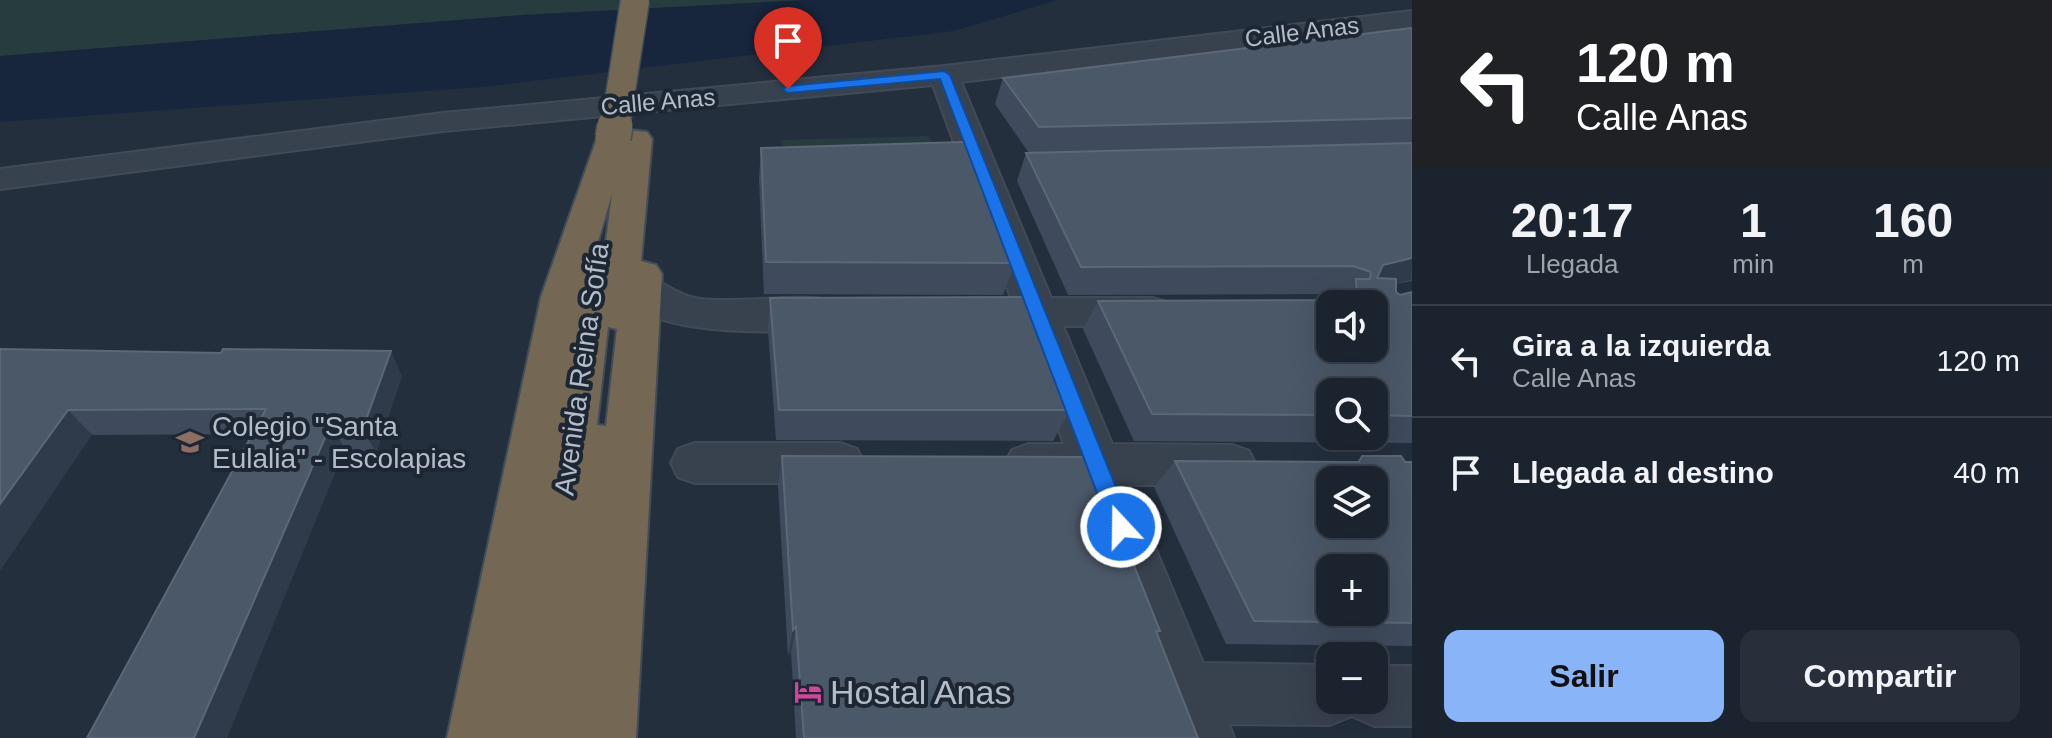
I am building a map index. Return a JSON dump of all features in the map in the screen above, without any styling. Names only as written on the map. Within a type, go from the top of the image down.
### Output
[{"type":"highway","name":"Avenida Reina Sofía","points":[[566,738],[635,0]]},
{"type":"highway","name":"Avenida Reina Sofía","points":[[530,738],[624,138],[656,0]]},
{"type":"highway","points":[[605,738],[643,289],[624,138]]},
{"type":"highway","points":[[478,738],[561,297],[624,138]]},
{"type":"street","name":"Calle Anas","points":[[0,179],[443,122],[944,75],[1412,19]]},
{"type":"street","points":[[944,75],[997,168],[1037,312],[1194,715],[1316,697]]},
{"type":"street","points":[[643,289],[659,303],[702,313],[863,313]]},
{"type":"street","points":[[974,313],[1191,312]]},
{"type":"street","points":[[695,463],[884,463]]},
{"type":"street","points":[[978,464],[1271,465]]},
{"type":"street","points":[[1388,696],[1412,696]]},
{"type":"green space","points":[[0,0],[806,0],[523,15],[0,56]]},
{"type":"green space","points":[[929,136],[939,158],[786,163],[781,140]]},
{"type":"water","points":[[806,0],[1058,0],[954,31],[483,87],[0,122],[0,56],[523,15]]},
{"type":"building","points":[[1412,28],[1412,118],[1039,127],[1003,78]]},
{"type":"building","points":[[962,142],[971,145],[1015,263],[766,262],[761,148]]},
{"type":"building","points":[[1412,143],[1412,258],[1383,265],[1377,278],[1396,279],[1396,292],[1400,295],[1412,292],[1412,416],[1388,415],[1388,378],[1316,378],[1316,415],[1152,414],[1098,301],[1316,300],[1316,362],[1388,362],[1388,290],[1357,290],[1356,279],[1370,279],[1371,272],[1353,266],[1081,267],[1026,153]]},
{"type":"building","points":[[1028,297],[1070,410],[779,410],[770,298]]},
{"type":"building","points":[[0,349],[221,353],[223,349],[391,351],[363,428],[331,424],[194,738],[87,738],[266,409],[68,410],[0,504]]},
{"type":"building","points":[[782,456],[1087,457],[1090,465],[1094,465],[1160,631],[1156,631],[1198,738],[804,738],[796,627],[793,630]]},
{"type":"building","points":[[1362,456],[1401,456],[1405,462],[1412,462],[1412,623],[1388,623],[1388,554],[1316,554],[1316,622],[1254,621],[1175,461],[1359,462]]},
{"type":"place","name":"Colegio \"Santa Eulalia\" - Escolapias","points":[[190,442]]},
{"type":"place","name":"Hostal Anas","points":[[808,692]]},
{"type":"route","points":[[788,89],[944,75],[1121,527]]}]
